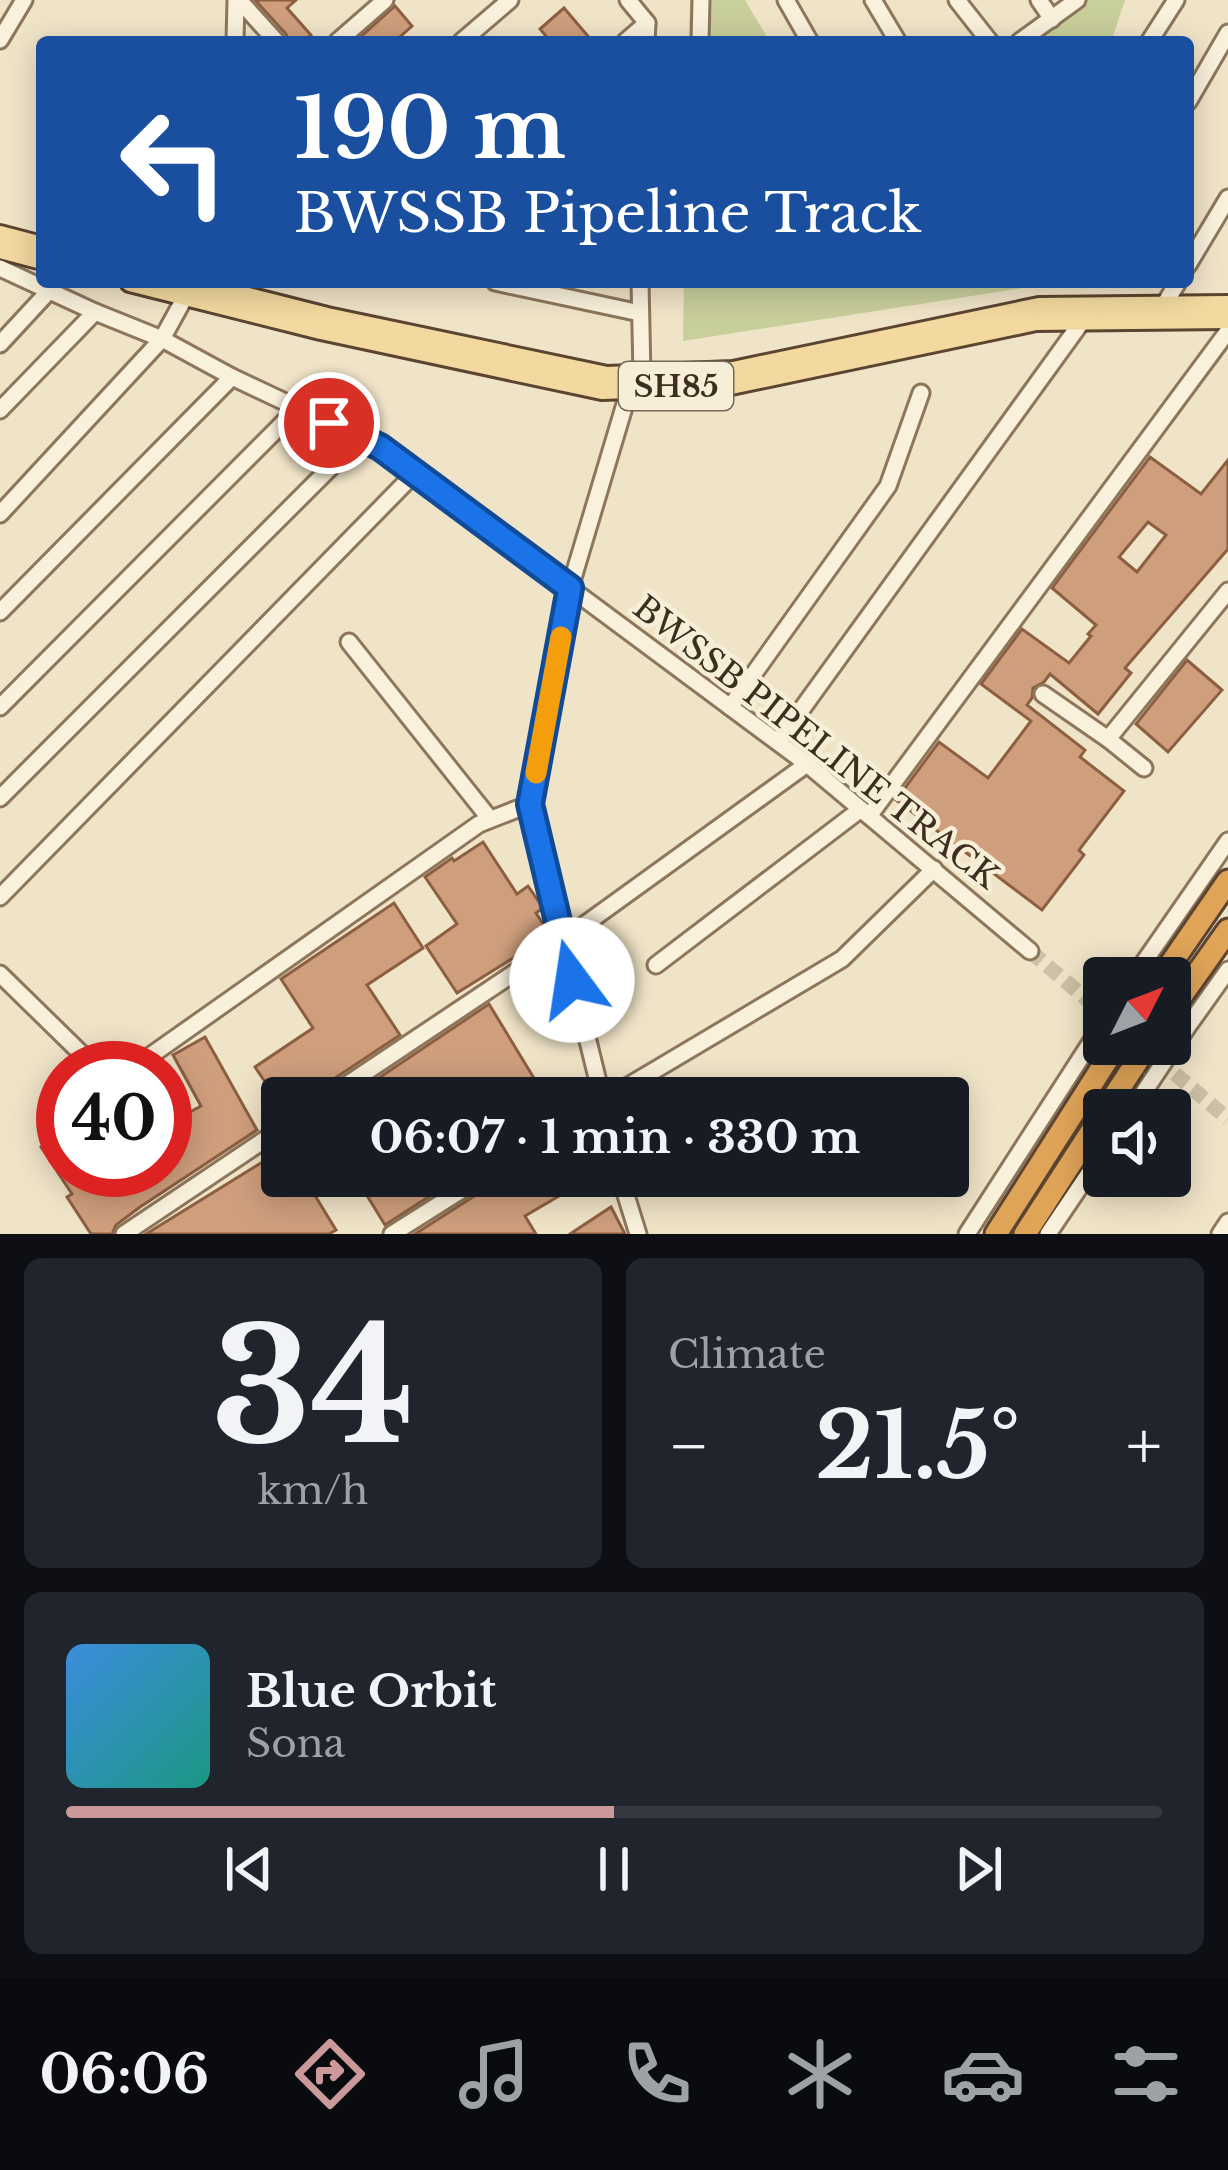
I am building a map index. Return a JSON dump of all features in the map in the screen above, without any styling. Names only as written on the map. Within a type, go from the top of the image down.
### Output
[{"type":"highway","points":[[1176,957],[1228,881]]},
{"type":"highway","points":[[1191,982],[1228,929]]},
{"type":"highway","points":[[996,1234],[1092,1065]]},
{"type":"highway","points":[[1025,1234],[1083,1145]]},
{"type":"main road","points":[[0,235],[36,244]]},
{"type":"main road","points":[[0,249],[36,258]]},
{"type":"main road","name":"SH85","points":[[224,292],[607,376],[730,385],[1036,321],[1228,319]]},
{"type":"main road","name":"SH85","points":[[638,381],[733,371],[1039,308],[1228,305]]},
{"type":"street","points":[[0,40],[24,0]]},
{"type":"street","points":[[235,36],[237,0]]},
{"type":"street","points":[[237,0],[272,36]]},
{"type":"street","points":[[345,36],[385,0]]},
{"type":"street","points":[[468,36],[510,0]]},
{"type":"street","points":[[628,0],[647,23],[646,36]]},
{"type":"street","points":[[700,36],[701,0]]},
{"type":"street","points":[[786,0],[807,36]]},
{"type":"street","points":[[873,0],[894,36]]},
{"type":"street","points":[[957,0],[985,36]]},
{"type":"street","points":[[1039,0],[1052,20]]},
{"type":"street","points":[[1028,36],[1077,0]]},
{"type":"street","points":[[1153,36],[1177,0]]},
{"type":"street","points":[[632,36],[647,23]]},
{"type":"street","points":[[1194,92],[1228,33]]},
{"type":"street","points":[[1194,255],[1228,198]]},
{"type":"street","name":"BWSSB PIPELINE TRACK","points":[[0,268],[36,285]]},
{"type":"street","name":"BWSSB PIPELINE TRACK","points":[[43,288],[162,339],[380,447],[807,764],[1030,951]]},
{"type":"street","points":[[0,514],[162,339],[188,288]]},
{"type":"street","points":[[523,288],[640,313]]},
{"type":"street","points":[[599,1077],[530,804],[570,588],[625,404],[638,381],[640,288]]},
{"type":"street","points":[[1164,305],[1174,288]]},
{"type":"street","points":[[0,344],[49,291]]},
{"type":"street","points":[[0,410],[95,312]]},
{"type":"street","points":[[778,742],[1083,320]]},
{"type":"street","points":[[656,965],[865,813],[1228,331]]},
{"type":"street","points":[[0,612],[232,377]]},
{"type":"street","points":[[730,707],[888,486],[921,393]]},
{"type":"street","points":[[0,707],[298,408]]},
{"type":"street","points":[[0,798],[361,437]]},
{"type":"street","points":[[0,897],[415,473]]},
{"type":"street","points":[[1108,739],[1228,590]]},
{"type":"street","points":[[349,643],[490,819]]},
{"type":"street","points":[[1043,694],[1144,768]]},
{"type":"street","points":[[358,1077],[562,940],[807,764]]},
{"type":"street","points":[[171,1041],[478,824],[530,804]]},
{"type":"street","points":[[1148,957],[1228,841]]},
{"type":"street","points":[[641,1077],[842,959],[934,869]]},
{"type":"street","points":[[1191,1023],[1228,970]]},
{"type":"street","points":[[0,974],[68,1041]]},
{"type":"street","points":[[968,1234],[1088,1065]]},
{"type":"street","points":[[124,1234],[261,1142]]},
{"type":"street","points":[[1048,1234],[1083,1182]]},
{"type":"street","points":[[392,1234],[451,1197]]},
{"type":"street","points":[[627,1197],[638,1234]]},
{"type":"street","points":[[1220,1234],[1228,1222]]},
{"type":"green space","points":[[690,0],[745,0],[766,36],[689,36]]},
{"type":"green space","points":[[1084,0],[1125,0],[1113,36],[1033,36]]},
{"type":"green space","points":[[684,288],[1023,288],[683,341]]},
{"type":"building","points":[[255,0],[296,0],[287,8],[311,35],[286,34]]},
{"type":"building","points":[[395,6],[412,26],[401,36],[362,36]]},
{"type":"building","points":[[564,8],[588,36],[546,36],[540,29]]},
{"type":"building","points":[[1150,457],[1201,494],[1228,460],[1228,549],[1125,668],[1131,673],[1098,714],[1050,674],[1033,688],[1027,705],[1085,750],[1080,757],[1124,791],[1042,910],[896,800],[939,742],[988,778],[1031,721],[981,684],[1022,629],[1069,663],[1091,636],[1096,625],[1052,588]],"holes":[[[1148,522],[1166,535],[1137,572],[1119,557]]]},
{"type":"building","points":[[1187,660],[1222,690],[1168,752],[1136,724]]},
{"type":"building","points":[[483,842],[517,894],[528,886],[543,908],[536,913],[550,935],[457,993],[426,946],[457,924],[425,877]]},
{"type":"building","points":[[394,903],[423,948],[367,985],[400,1035],[337,1077],[262,1077],[255,1067],[313,1028],[281,979]]},
{"type":"building","points":[[489,1004],[533,1077],[380,1077]]},
{"type":"building","points":[[205,1037],[257,1130],[192,1173],[192,1111],[201,1106],[192,1090],[192,1044]]},
{"type":"building","points":[[261,1163],[261,1197],[316,1197],[336,1230],[329,1234],[146,1234]]},
{"type":"building","points":[[67,1197],[155,1197],[116,1225],[112,1234],[91,1234]]},
{"type":"building","points":[[368,1197],[428,1197],[385,1225]]},
{"type":"building","points":[[473,1197],[557,1197],[525,1216],[536,1234],[415,1234]]},
{"type":"building","points":[[611,1207],[625,1234],[570,1234]]},
{"type":"tunnel","points":[[1030,951],[1083,996]]},
{"type":"tunnel","points":[[1165,1065],[1228,1119]]},
{"type":"slow traffic","points":[[536,773],[561,637]]},
{"type":"route","points":[[329,423],[380,447],[570,588],[530,804],[572,980]]}]
